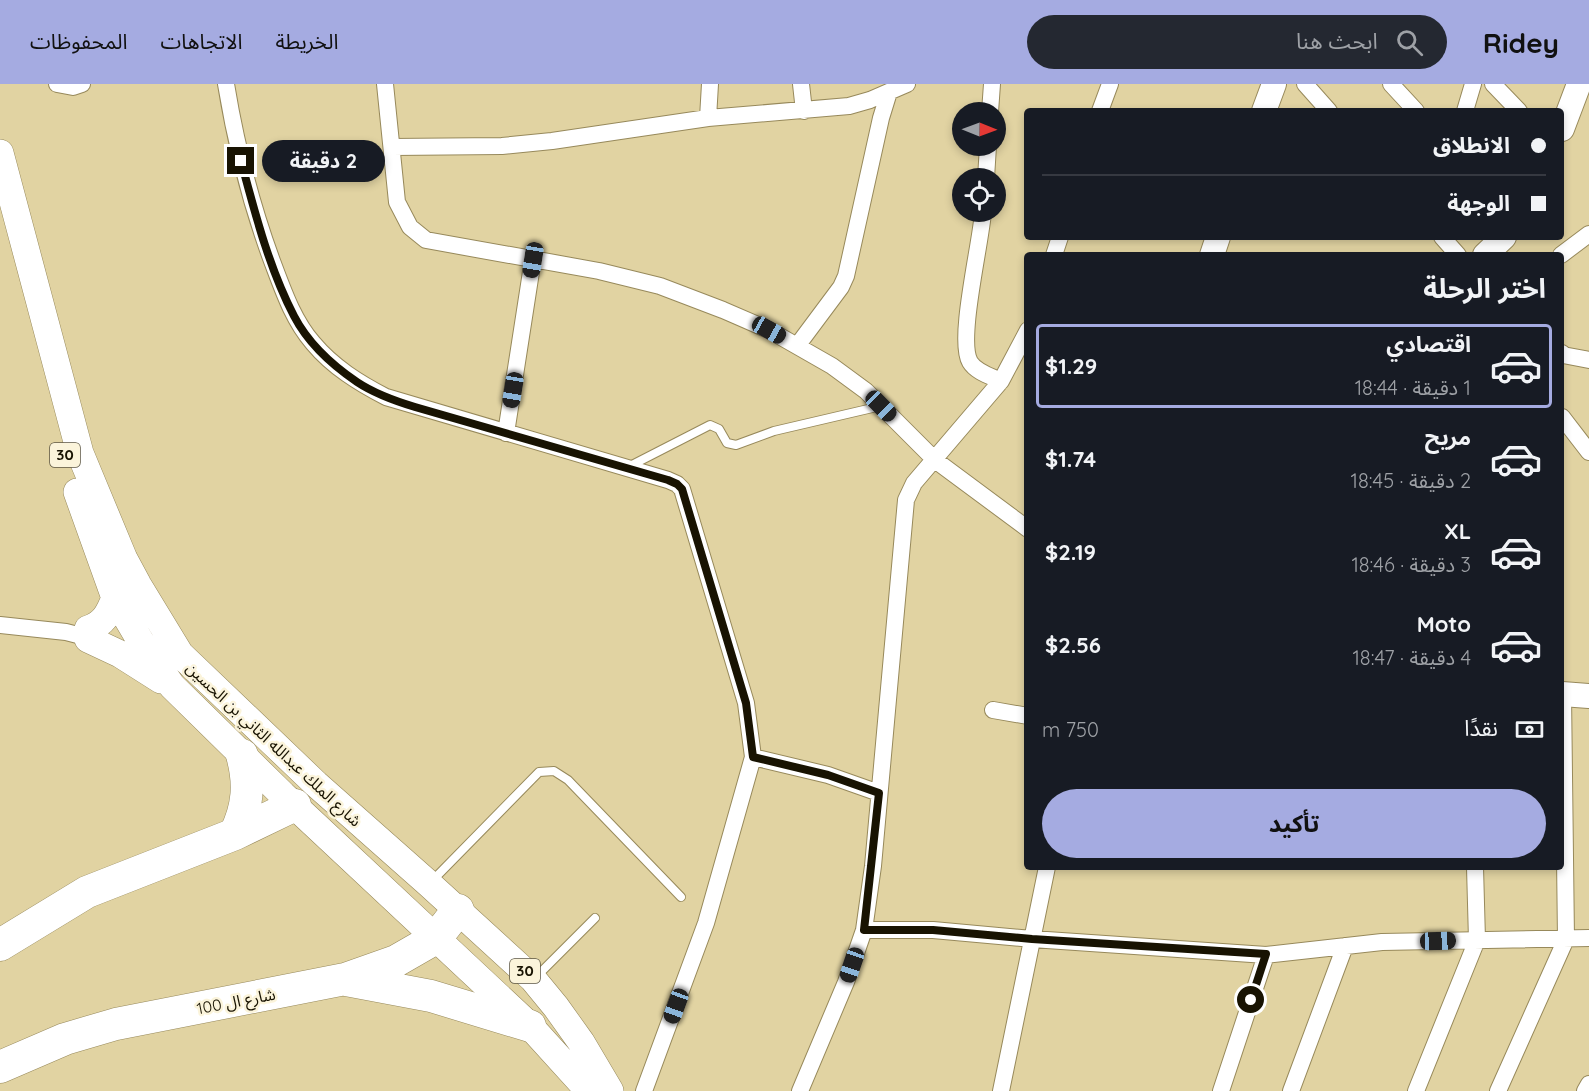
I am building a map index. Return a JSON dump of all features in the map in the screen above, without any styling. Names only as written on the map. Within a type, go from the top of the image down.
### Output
[{"type":"highway","points":[[235,834],[242,820],[248,787],[242,755]]},
{"type":"highway","points":[[0,945],[87,892],[235,834],[305,794]]},
{"type":"highway","name":"شارع ال 100","points":[[0,1067],[65,1039],[116,1024],[345,979],[396,961],[436,938],[458,910]]},
{"type":"highway","points":[[345,979],[431,996],[530,1026]]},
{"type":"main road","name":"شارع الملك عبدالله الثاني بن الحسين","points":[[0,153],[80,453],[124,559],[183,659],[436,938],[530,1026],[589,1091]]},
{"type":"main road","name":"شارع الملك عبدالله الثاني بن الحسين","points":[[0,207],[66,461],[115,598],[138,637],[172,686],[242,755],[305,794],[429,884],[533,980],[581,1042],[610,1091]]},
{"type":"main road","points":[[81,634],[103,622],[115,598]]},
{"type":"main road","points":[[81,634],[120,654],[172,686]]},
{"type":"street","points":[[57,84],[74,87],[82,84]]},
{"type":"street","points":[[226,84],[241,161],[265,240],[295,317],[312,343],[334,365],[359,383],[386,398],[668,480],[682,489],[746,703],[753,757],[706,923],[644,1091]]},
{"type":"street","points":[[385,84],[397,202],[410,227],[417,234],[426,240],[599,271],[660,286],[723,310],[832,366],[866,391],[935,460],[1024,526]]},
{"type":"street","points":[[708,118],[710,84]]},
{"type":"street","points":[[801,84],[804,111]]},
{"type":"street","points":[[991,102],[992,84]]},
{"type":"street","points":[[1101,108],[1110,84]]},
{"type":"street","points":[[1265,108],[1274,84]]},
{"type":"street","points":[[1305,84],[1326,108]]},
{"type":"street","points":[[1391,84],[1413,108]]},
{"type":"street","points":[[1466,108],[1473,84]]},
{"type":"street","points":[[1493,84],[1516,108]]},
{"type":"street","points":[[1564,124],[1579,84]]},
{"type":"street","points":[[392,147],[502,146],[563,140],[708,118],[849,106],[900,86]]},
{"type":"street","points":[[797,346],[834,297],[846,276],[881,118],[900,86]]},
{"type":"street","points":[[982,222],[965,340],[969,360],[975,368],[1000,381]]},
{"type":"street","points":[[1564,253],[1589,234]]},
{"type":"street","points":[[1445,240],[1455,252]]},
{"type":"street","points":[[1488,252],[1500,240]]},
{"type":"street","points":[[506,434],[533,260]]},
{"type":"street","points":[[800,1091],[846,982],[864,930],[879,793],[904,507],[914,483],[1000,381],[1024,337]]},
{"type":"street","points":[[1564,355],[1589,360]]},
{"type":"street","points":[[1564,420],[1589,452]]},
{"type":"street","points":[[0,625],[81,634],[138,637],[164,628]]},
{"type":"street","points":[[1564,694],[1589,696]]},
{"type":"street","points":[[993,710],[1024,715]]},
{"type":"street","points":[[753,757],[828,775],[879,793]]},
{"type":"street","points":[[1498,1091],[1566,939],[1564,816]]},
{"type":"street","points":[[1000,1091],[1046,870]]},
{"type":"street","points":[[1416,1091],[1477,940],[1475,870]]},
{"type":"street","points":[[864,930],[933,930],[1032,939],[1266,954],[1382,942],[1589,939]]},
{"type":"street","points":[[1291,1091],[1345,946]]},
{"type":"street","points":[[1221,1091],[1266,954]]},
{"type":"street","points":[[1585,1091],[1589,1084]]},
{"type":"lane","points":[[625,468],[710,425],[719,429],[727,443],[736,444],[774,431],[881,406]]},
{"type":"lane","points":[[429,884],[539,772],[554,771],[568,780],[681,897]]},
{"type":"lane","points":[[533,980],[595,918]]},
{"type":"route","points":[[241,161],[265,240],[295,317],[312,343],[334,365],[359,383],[386,398],[668,480],[682,489],[746,703],[752,734],[753,757],[828,775],[879,793],[873,866],[864,930],[933,930],[1032,939],[1266,954],[1251,1000]]}]
